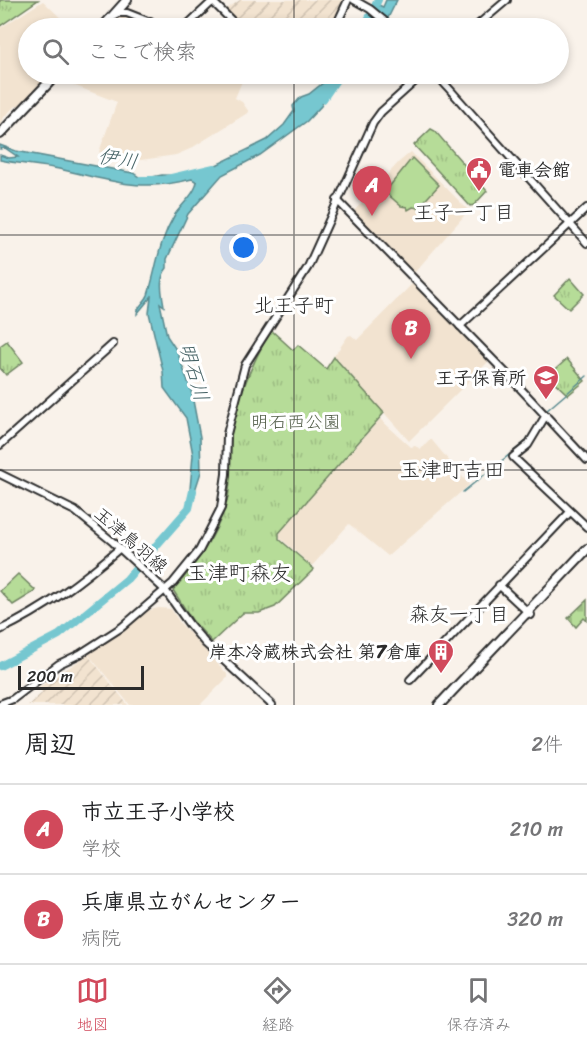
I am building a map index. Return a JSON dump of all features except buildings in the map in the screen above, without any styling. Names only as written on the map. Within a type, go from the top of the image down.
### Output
[{"type":"main road","points":[[112,18],[127,0]]},
{"type":"main road","points":[[0,134],[48,84]]},
{"type":"main road","points":[[445,705],[587,549]]},
{"type":"main road","points":[[439,705],[587,556]]},
{"type":"street","points":[[194,18],[213,0],[229,18]]},
{"type":"street","points":[[340,18],[348,0]]},
{"type":"street","points":[[354,0],[381,18]]},
{"type":"street","points":[[486,18],[507,0]]},
{"type":"street","points":[[117,13],[126,13],[139,18]]},
{"type":"street","points":[[0,704],[13,699],[59,664],[80,654],[122,627],[174,583],[199,551],[223,503],[227,434],[242,372],[250,355],[308,267],[368,133],[381,112],[412,84]]},
{"type":"street","points":[[445,84],[587,243]]},
{"type":"street","points":[[337,200],[587,460]]},
{"type":"street","points":[[460,326],[587,208]]},
{"type":"street","points":[[0,444],[113,345]]},
{"type":"street","points":[[546,415],[528,444],[513,458],[587,527]]},
{"type":"street","name":"玉津鳥羽線","points":[[0,474],[75,511],[120,548],[165,590],[205,643],[272,705]]},
{"type":"street","points":[[410,680],[570,512]]},
{"type":"street","points":[[0,630],[58,597],[87,577],[120,548]]},
{"type":"street","points":[[500,585],[529,613]]},
{"type":"shaded area","points":[[240,0],[344,0],[336,18],[234,18],[225,10]]},
{"type":"shaded area","points":[[43,1],[61,18],[18,18],[18,84],[40,84],[20,105],[14,107],[4,117],[0,126],[0,28]]},
{"type":"shaded area","points":[[241,84],[235,98],[242,102],[249,112],[190,149],[176,155],[141,160],[99,152],[117,102],[73,85]]},
{"type":"shaded area","points":[[411,152],[467,209],[463,217],[414,273],[354,211]]},
{"type":"shaded area","points":[[413,283],[488,362],[409,441],[334,356],[348,336],[351,335],[357,340]]},
{"type":"shaded area","points":[[380,419],[411,447],[421,449],[431,439],[469,485],[388,556],[349,524],[312,566],[280,538],[280,533]]},
{"type":"shaded area","points":[[159,608],[171,609],[180,623],[227,674],[227,678],[200,705],[130,705],[88,654],[124,630],[146,611]]},
{"type":"shaded area","points":[[88,655],[128,705],[28,705],[42,693],[39,687]]},
{"type":"green space","points":[[0,0],[38,0],[0,26]]},
{"type":"green space","points":[[431,129],[487,191],[474,205],[470,206],[414,145]]},
{"type":"green space","points":[[412,158],[439,185],[418,208],[413,207],[408,210],[385,192]]},
{"type":"green space","points":[[570,278],[584,294],[569,309],[554,295]]},
{"type":"green space","name":"明石西公園","points":[[271,330],[293,350],[298,345],[326,369],[334,357],[384,413],[279,533],[279,539],[314,569],[275,607],[259,613],[243,613],[212,642],[192,620],[173,590],[204,550],[222,517],[229,489],[232,427],[251,370]]},
{"type":"green space","points":[[7,341],[23,362],[6,375],[0,368],[0,346]]},
{"type":"green space","points":[[567,359],[585,381],[568,395],[548,376]]},
{"type":"green space","points":[[18,574],[35,590],[13,605],[0,591]]},
{"type":"green space","points":[[587,600],[587,621],[584,618],[576,627],[568,618]]},
{"type":"water","points":[[386,0],[397,0],[388,18],[374,18],[369,8],[374,3],[383,7]]},
{"type":"water","points":[[322,84],[333,84],[321,106],[307,121],[260,155],[222,175],[188,214],[167,259],[167,268],[162,281],[164,306],[160,303],[167,336],[177,351],[191,390],[200,437],[201,472],[191,503],[193,455],[186,418],[164,388],[163,371],[149,313],[151,297],[137,314],[148,295],[161,245],[169,226],[194,191],[197,182],[192,179],[156,185],[140,185],[110,181],[52,168],[0,160],[0,155],[9,158],[18,157],[5,148],[0,149],[0,145],[16,151],[133,173],[142,179],[162,175],[191,176],[267,140],[284,125],[294,111],[293,106],[301,97]]},
{"type":"waterway","name":"明石川","points":[[369,18],[378,0]]},
{"type":"waterway","name":"明石川","points":[[323,99],[333,84]]},
{"type":"waterway","name":"伊川","points":[[141,180],[163,180],[214,168]]},
{"type":"waterway","points":[[546,411],[587,376]]},
{"type":"waterway","points":[[463,492],[525,442],[543,415]]},
{"type":"waterway","name":"明石川","points":[[0,666],[59,635],[127,579],[189,508],[193,491]]},
{"type":"place","name":"電車会館","points":[[479,193]]},
{"type":"place","name":"市立王子小学校","points":[[372,216]]},
{"type":"place","name":"兵庫県立がんセンター","points":[[411,359]]},
{"type":"place","name":"王子保育所","points":[[546,401]]},
{"type":"place","name":"岸本冷蔵株式会社 第7倉庫","points":[[441,675]]},
{"type":"district","name":"王子一丁目","points":[[464,212]]},
{"type":"district","name":"北王子町","points":[[294,305]]},
{"type":"district","name":"玉津町吉田","points":[[452,470]]},
{"type":"district","name":"玉津町森友","points":[[239,573]]},
{"type":"district","name":"森友一丁目","points":[[459,614]]}]
